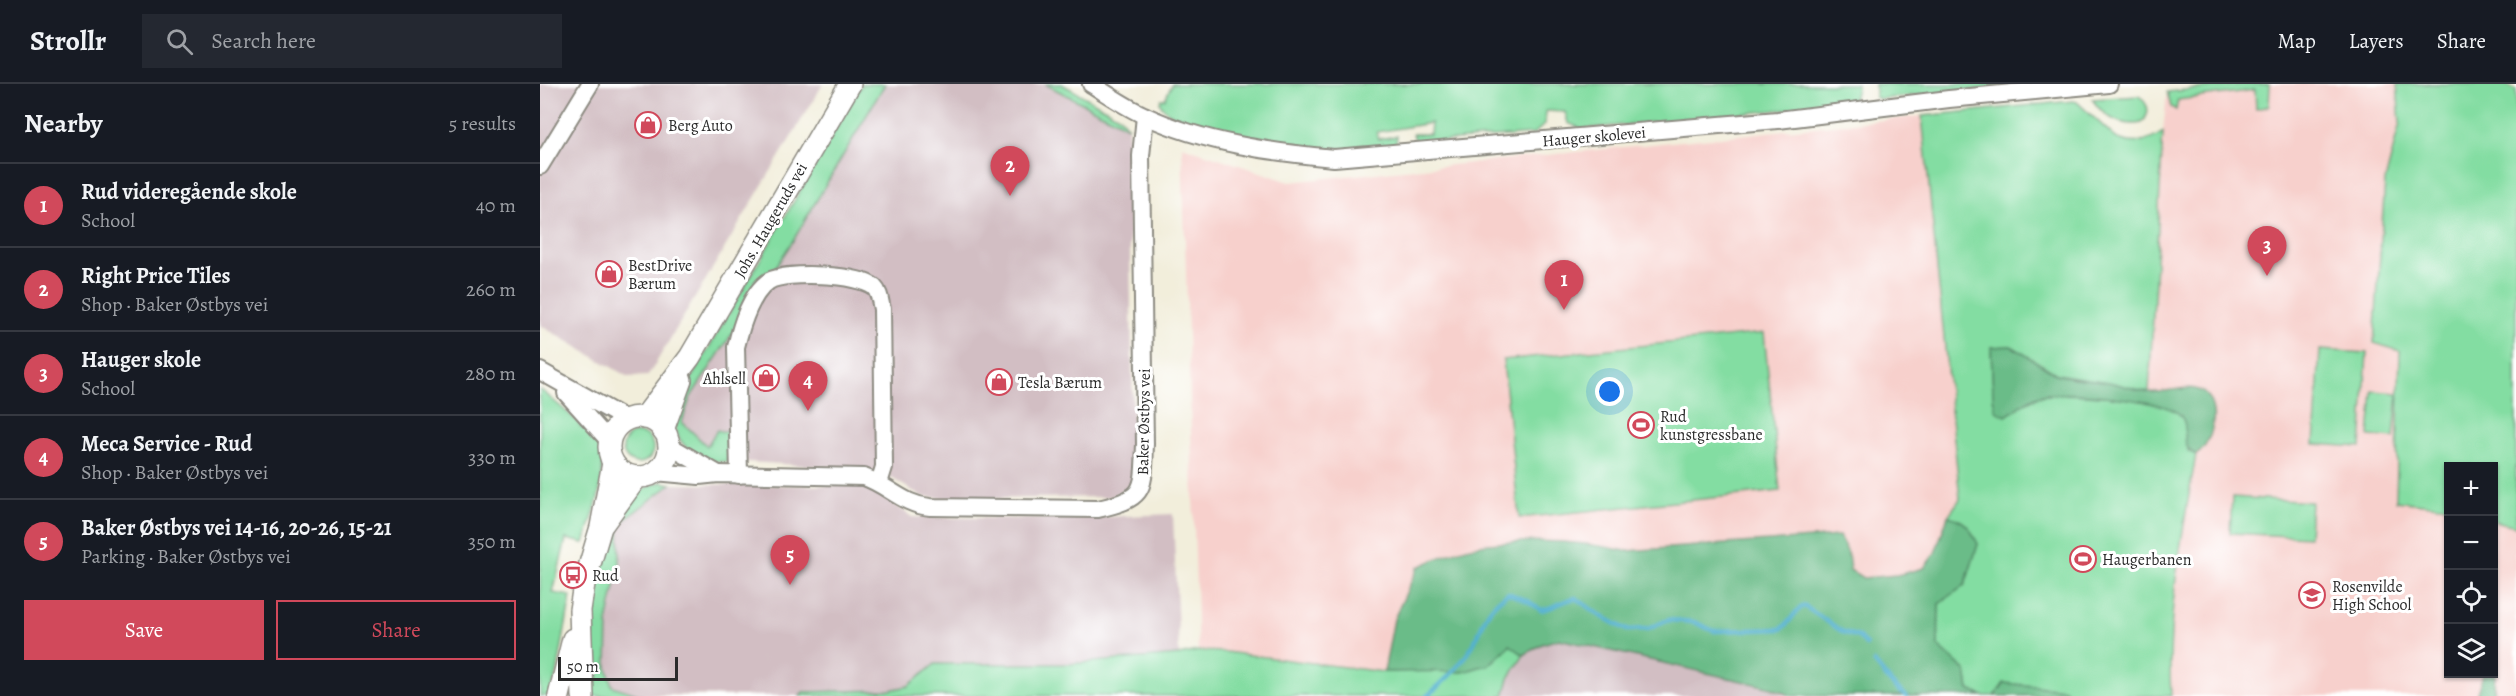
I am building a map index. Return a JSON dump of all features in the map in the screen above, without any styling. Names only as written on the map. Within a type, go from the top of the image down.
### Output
[{"type":"main road","name":"Johs. Haugeruds vei","points":[[635,419],[690,357],[850,84]]},
{"type":"main road","name":"Johs. Haugeruds vei","points":[[666,437],[690,357]]},
{"type":"main road","points":[[559,696],[580,613],[584,584],[601,527],[613,463],[610,442],[616,429],[635,419],[651,420],[666,437],[664,463],[646,475],[601,527]]},
{"type":"main road","points":[[613,463],[623,473],[646,475]]},
{"type":"main road","points":[[580,613],[583,696]]},
{"type":"street","points":[[540,166],[590,84]]},
{"type":"street","name":"Hauger skolevei","points":[[1091,84],[1145,116],[1175,128],[1280,153],[1334,158],[1778,120],[1949,99],[2109,84]]},
{"type":"street","name":"Baker Østbys vei","points":[[646,475],[864,477],[879,483],[909,503],[930,507],[1098,509],[1123,504],[1136,496],[1142,486],[1145,444],[1141,156],[1145,116]]},
{"type":"street","points":[[739,475],[736,347],[740,329],[752,303],[763,286],[778,278],[843,277],[867,283],[879,295],[884,374],[884,467],[879,483]]},
{"type":"street","points":[[547,375],[635,419]]},
{"type":"street","points":[[547,375],[590,417],[610,442]]},
{"type":"street","name":"Baker Østbys vei","points":[[666,437],[718,474]]},
{"type":"shaded area","points":[[540,84],[823,84],[648,376],[628,377],[540,325]]},
{"type":"shaded area","points":[[885,84],[1045,84],[1128,127],[1134,480],[1124,491],[1111,497],[964,499],[923,497],[893,479],[860,469],[731,461],[708,446],[681,422],[689,399],[794,239]]},
{"type":"shaded area","points":[[2244,84],[2397,84],[2400,123],[2385,181],[2375,342],[2400,351],[2396,500],[2444,506],[2444,678],[2498,678],[2498,522],[2516,526],[2516,696],[2171,696],[2172,628],[2178,562],[2196,455],[2203,451],[2210,405],[2204,394],[2192,388],[2149,392],[2167,92]]},
{"type":"shaded area","points":[[1922,116],[1960,499],[1948,516],[1935,553],[1924,568],[1897,575],[1863,578],[1850,570],[1848,553],[1839,536],[1626,551],[1597,544],[1487,544],[1418,567],[1394,619],[1384,672],[1226,652],[1198,651],[1182,146],[1290,182]]},
{"type":"shaded area","points":[[671,484],[869,486],[912,517],[1055,519],[1173,514],[1179,655],[1068,664],[935,664],[907,686],[890,690],[803,692],[800,696],[638,695],[612,686],[607,668],[608,618],[620,564],[619,524]]},
{"type":"shaded area","points":[[1559,639],[1772,688],[1792,696],[1504,696],[1509,678],[1524,655],[1542,644]]},
{"type":"green space","points":[[862,84],[885,84],[794,239],[690,398],[682,422],[707,446],[717,430],[731,433],[731,461],[715,461],[698,456],[685,446],[676,431],[675,417],[682,394]]},
{"type":"green space","points":[[1045,84],[1062,84],[1119,116],[1128,127]]},
{"type":"green space","points":[[1172,84],[1857,84],[1854,98],[1841,104],[1582,129],[1568,123],[1565,112],[1546,111],[1545,124],[1534,134],[1416,143],[1413,134],[1430,134],[1431,123],[1377,132],[1378,139],[1397,136],[1396,145],[1389,149],[1333,151],[1256,141],[1184,121],[1168,112],[1160,103],[1161,99],[1165,99]]},
{"type":"green space","points":[[1875,84],[2039,84],[1880,99],[1875,97]]},
{"type":"green space","points":[[2244,84],[2270,84],[2269,106],[2256,109],[2255,90],[2178,100],[2176,110],[2171,107],[2167,92]]},
{"type":"green space","points":[[2397,84],[2506,84],[2516,90],[2516,526],[2498,522],[2498,462],[2444,462],[2444,507],[2396,501],[2400,351],[2374,343],[2385,181],[2400,123]]},
{"type":"green space","points":[[2139,96],[2145,102],[2148,112],[2142,123],[2134,124],[2120,122],[2108,116],[2092,99]]},
{"type":"green space","points":[[2077,102],[2116,138],[2135,143],[2151,139],[2163,132],[2149,392],[2057,374],[2011,346],[1991,347],[1993,398],[1996,411],[2006,416],[2038,397],[2066,394],[2131,399],[2167,407],[2181,416],[2186,430],[2188,451],[2196,455],[2173,605],[2171,696],[2068,696],[2064,689],[1983,696],[1969,690],[1966,671],[1938,646],[1939,604],[1965,585],[1978,544],[1967,526],[1948,516],[1960,499],[1922,116]]},
{"type":"green space","name":"Rud kunstgressbane","points":[[1764,333],[1780,491],[1519,518],[1503,360]]},
{"type":"green space","points":[[2011,346],[2054,373],[2066,377],[2109,382],[2149,392],[2185,388],[2198,390],[2204,393],[2212,407],[2213,426],[2207,443],[2196,455],[2187,445],[2185,424],[2178,413],[2152,403],[2110,397],[2066,394],[2038,396],[2006,416],[1996,411],[1993,398],[1991,347]]},
{"type":"green space","points":[[2320,350],[2367,353],[2361,447],[2314,444]]},
{"type":"green space","points":[[540,389],[581,427],[591,425],[598,439],[602,469],[598,499],[584,543],[566,539],[553,593],[571,596],[557,674],[549,696],[540,696]]},
{"type":"green space","points":[[2373,391],[2398,393],[2394,438],[2369,436]]},
{"type":"green space","points":[[638,433],[649,437],[653,448],[649,459],[638,463],[627,459],[623,448],[627,437]]},
{"type":"green space","points":[[661,482],[671,484],[619,524],[620,564],[608,618],[607,668],[612,686],[643,696],[593,696],[590,658],[592,620],[598,582],[612,524],[628,500],[647,487]]},
{"type":"green space","points":[[2232,497],[2311,502],[2309,537],[2230,533]]},
{"type":"green space","points":[[1948,516],[1967,526],[1978,544],[1965,585],[1939,604],[1938,646],[1966,671],[1969,690],[1983,696],[1792,696],[1772,688],[1559,639],[1542,644],[1524,655],[1510,645],[1488,666],[1464,672],[1384,672],[1394,619],[1418,567],[1470,547],[1505,542],[1540,541],[1593,545],[1626,551],[1839,536],[1848,553],[1850,570],[1863,578],[1897,575],[1924,568],[1935,553]]},
{"type":"green space","points":[[1511,645],[1524,655],[1509,678],[1504,696],[800,696],[803,692],[890,690],[908,686],[935,664],[1068,664],[1179,655],[1198,651],[1226,652],[1384,672],[1449,670],[1463,672],[1481,665],[1488,666]]},
{"type":"green space","points":[[2482,678],[2495,678],[2493,696],[2476,696]]},
{"type":"green space","points":[[2004,683],[2065,689],[2068,696],[1995,696]]},
{"type":"waterway","points":[[1427,696],[1459,665],[1474,643],[1486,615],[1508,593],[1528,601],[1541,610],[1576,598],[1599,615],[1627,630],[1648,629],[1668,620],[1694,622],[1714,631],[1781,629],[1804,606],[1843,632],[1859,637],[1866,645]]},
{"type":"waterway","points":[[1874,662],[1891,683],[1906,696]]},
{"type":"place","name":"Berg Auto","points":[[648,125]]},
{"type":"place","name":"Right Price Tiles","points":[[1010,196]]},
{"type":"place","name":"BestDrive Bærum","points":[[609,274]]},
{"type":"place","name":"Hauger skole","points":[[2267,276]]},
{"type":"place","name":"Rud videregående skole","points":[[1564,310]]},
{"type":"place","name":"Ahlsell","points":[[766,378]]},
{"type":"place","name":"Tesla Bærum","points":[[999,382]]},
{"type":"place","name":"Meca Service - Rud","points":[[808,411]]},
{"type":"place","name":"Rud kunstgressbane","points":[[1641,425]]},
{"type":"place","name":"Haugerbanen","points":[[2083,559]]},
{"type":"place","name":"Rud","points":[[573,575]]},
{"type":"place","name":"Baker Østbys vei 14-16, 20-26, 15-21","points":[[790,585]]},
{"type":"place","name":"Rosenvilde High School","points":[[2312,595]]}]
